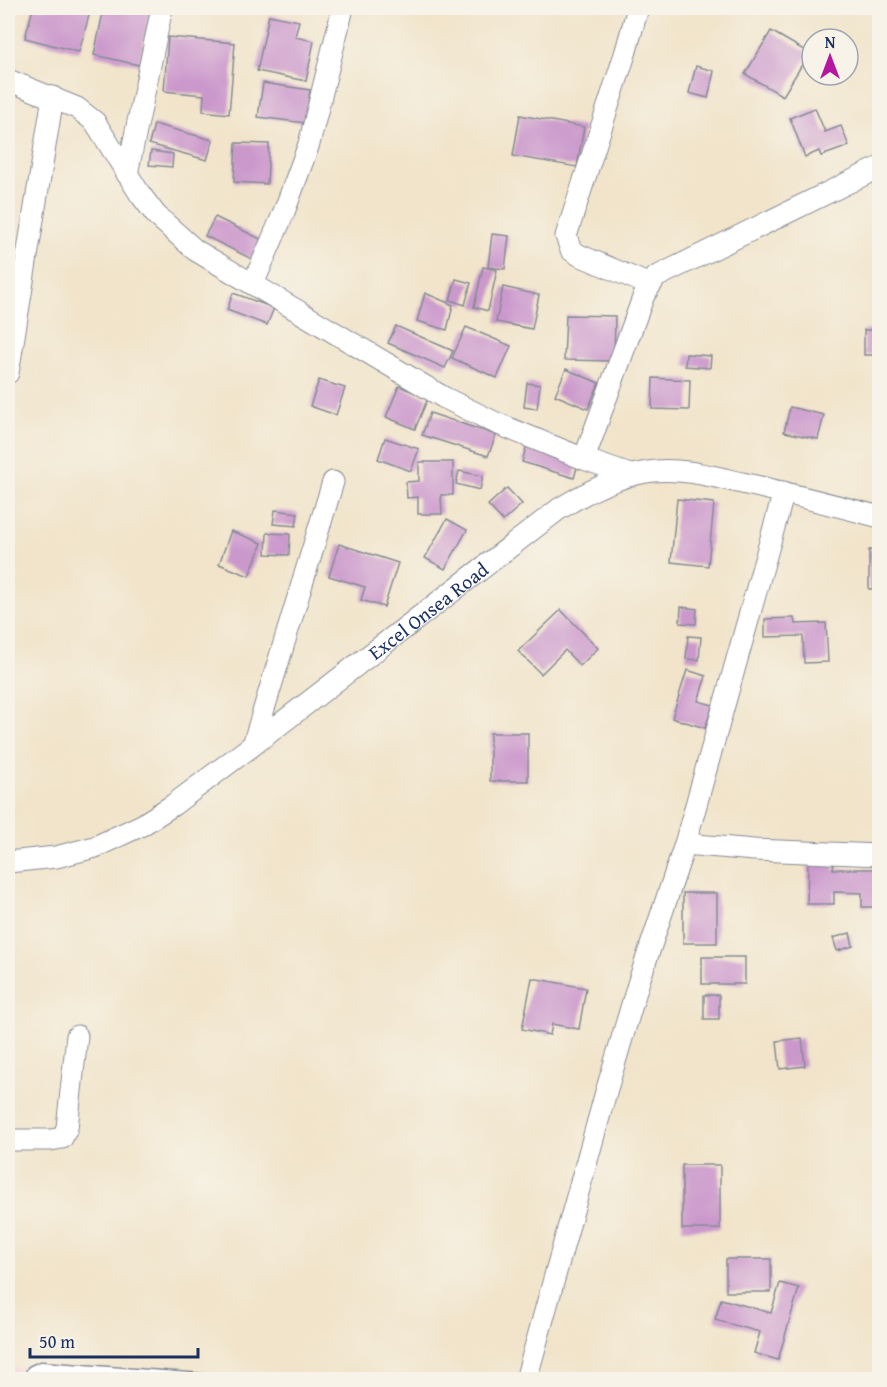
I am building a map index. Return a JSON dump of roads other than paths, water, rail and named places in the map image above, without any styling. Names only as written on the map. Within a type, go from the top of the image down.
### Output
[{"type":"street","points":[[127,174],[162,8]]},
{"type":"street","points":[[252,284],[284,212],[309,144],[343,8]]},
{"type":"street","points":[[638,8],[566,236],[571,250],[579,255],[650,285]]},
{"type":"street","points":[[8,80],[77,108],[95,122],[156,215],[195,250],[442,397],[496,423],[630,476]]},
{"type":"street","points":[[8,373],[53,97]]},
{"type":"street","points":[[584,459],[616,368],[650,285],[657,277],[669,269],[879,167]]},
{"type":"street","name":"Excel Onsea Road","points":[[8,862],[57,857],[94,847],[119,838],[173,805],[559,508],[586,492],[630,476],[649,472],[677,471],[784,492],[879,517]]},
{"type":"street","points":[[252,745],[333,482]]},
{"type":"street","points":[[526,1380],[606,1092],[639,981],[685,844],[784,492]]},
{"type":"street","points":[[685,844],[754,850],[879,855]]},
{"type":"street","points":[[8,1140],[51,1140],[62,1137],[67,1128],[77,1036]]},
{"type":"lane","points":[[29,1380],[32,1371],[41,1367],[202,1379]]}]
